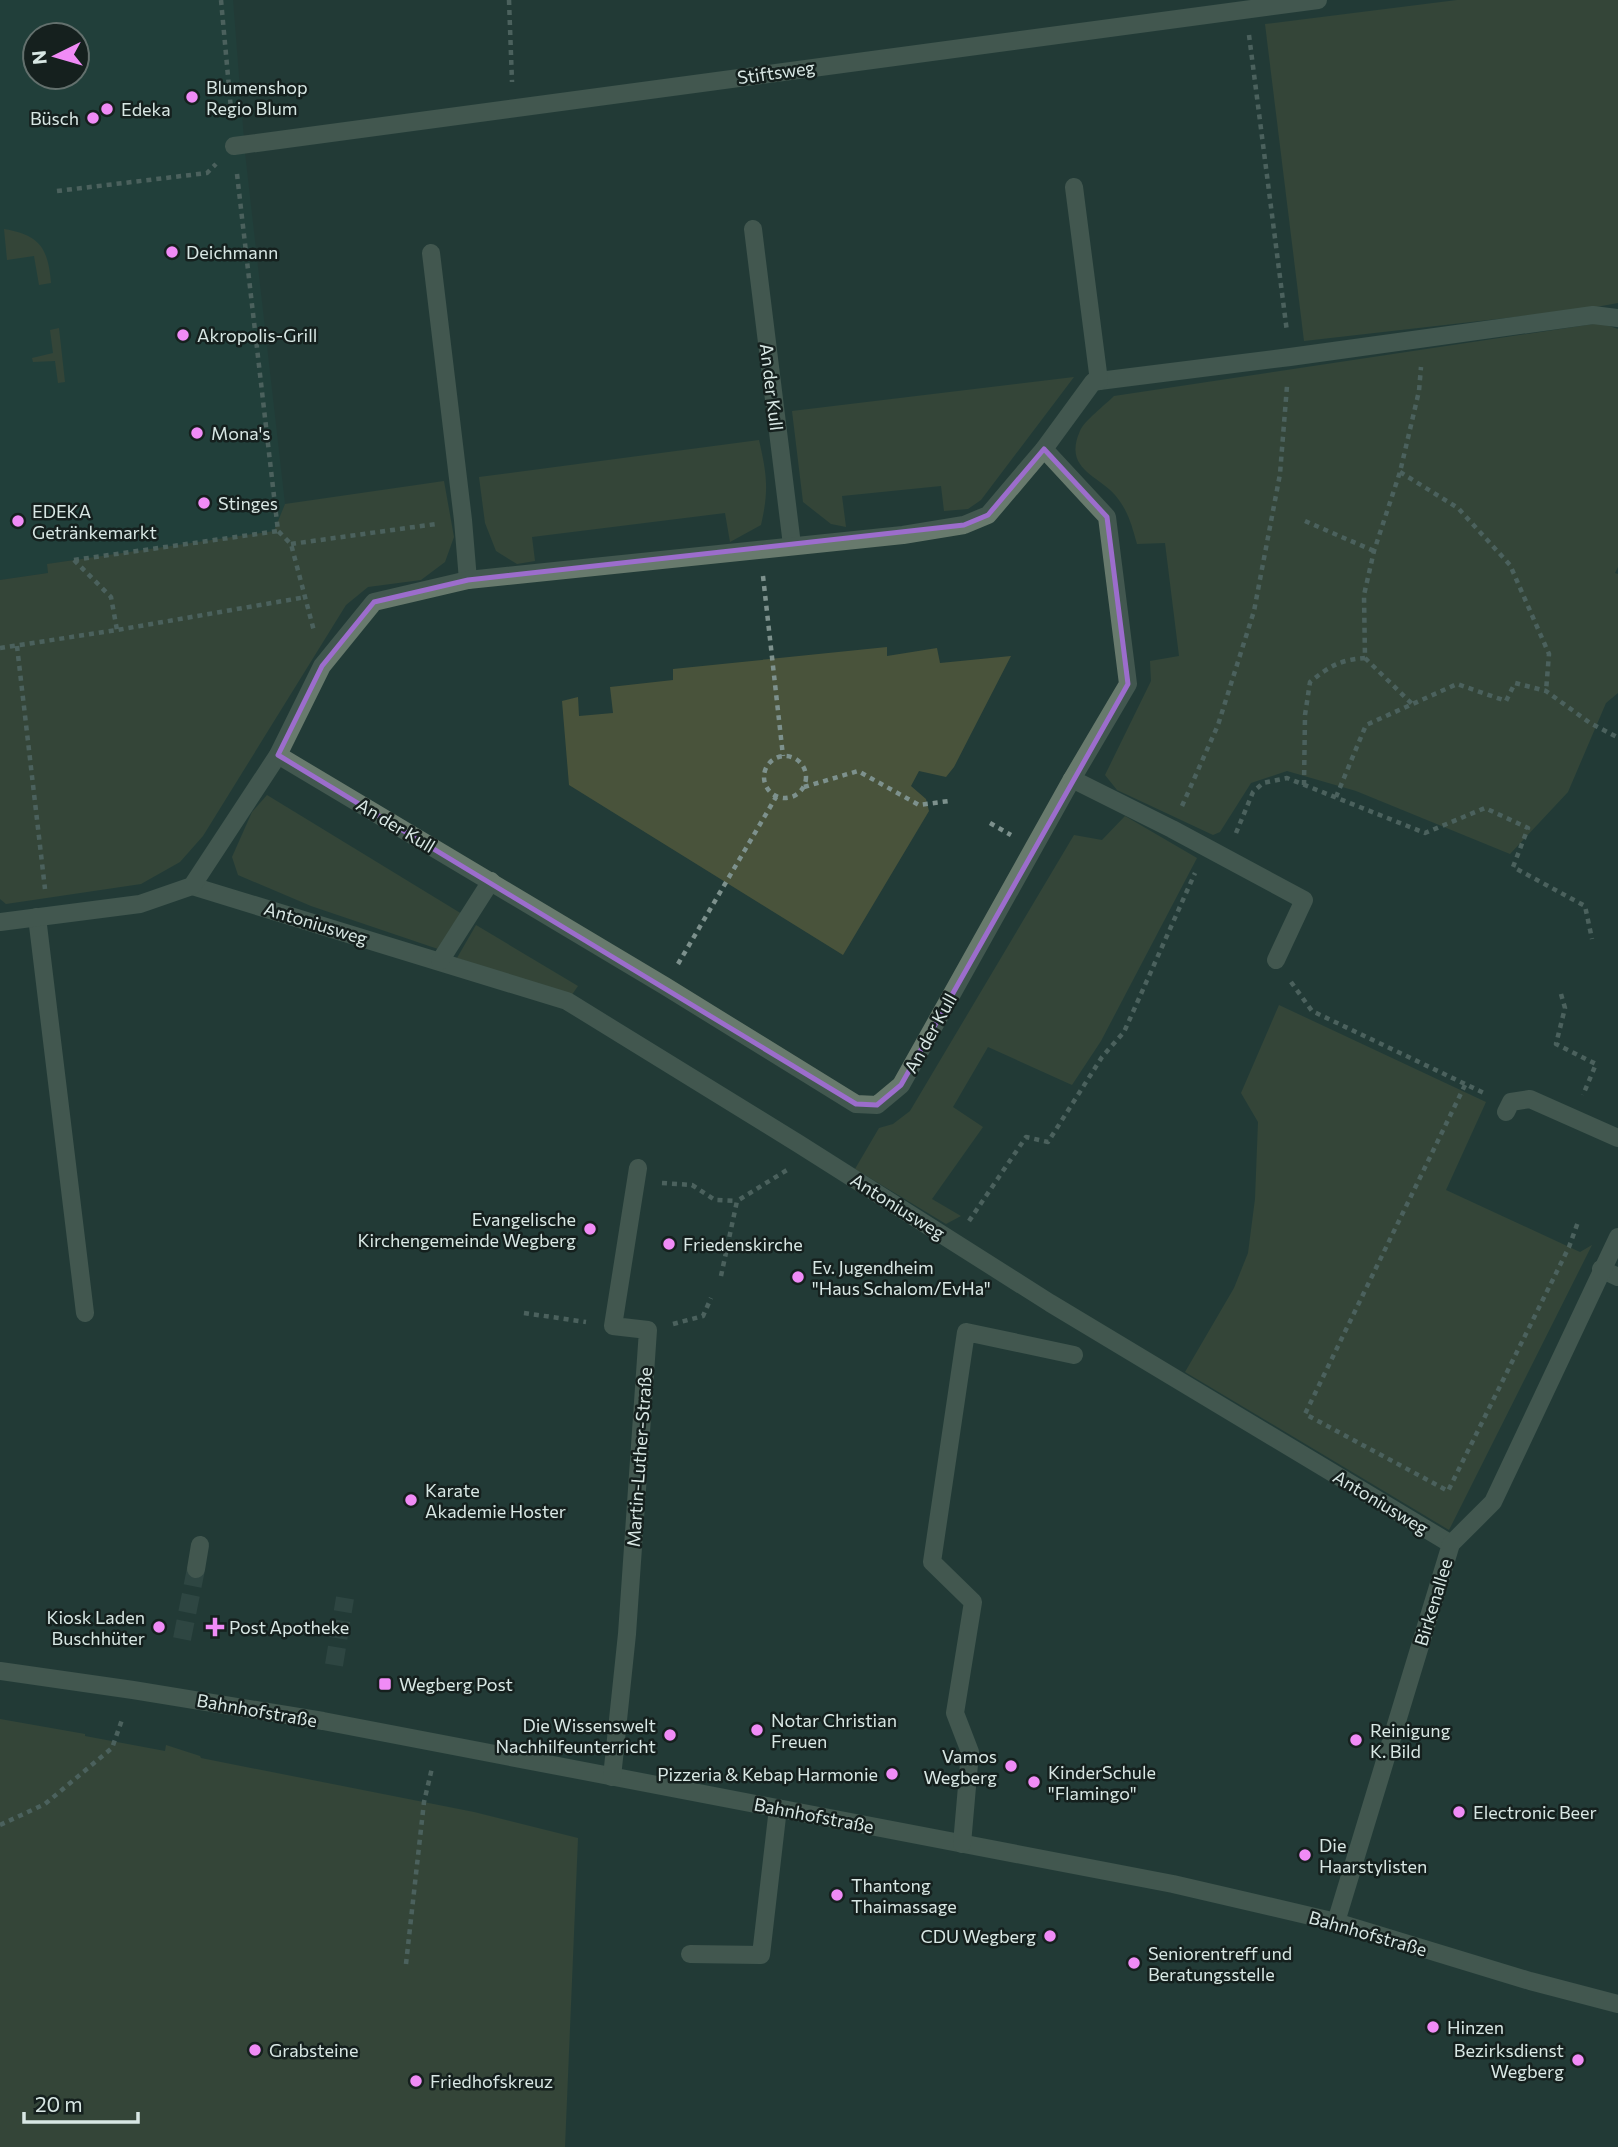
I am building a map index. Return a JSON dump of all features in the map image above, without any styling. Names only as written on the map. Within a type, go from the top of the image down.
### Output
[{"type":"street","name":"Stiftsweg","points":[[234,146],[1318,0]]},
{"type":"street","points":[[1074,187],[1098,381]]},
{"type":"street","name":"An der Kull","points":[[753,229],[792,545]]},
{"type":"street","points":[[431,253],[468,580]]},
{"type":"street","points":[[0,922],[140,904],[192,886],[278,755],[322,666],[374,602],[468,580],[903,535],[964,525],[988,514],[1044,449],[1093,382],[1422,340],[1592,315],[1618,317]]},
{"type":"street","name":"An der Kull","points":[[278,755],[665,986],[856,1104],[877,1105],[901,1085],[1128,684],[1107,517],[1044,449]]},
{"type":"street","points":[[1072,779],[1304,900],[1276,960]]},
{"type":"street","points":[[440,961],[491,881]]},
{"type":"street","name":"Antoniusweg","points":[[192,886],[567,1001],[1050,1303],[1451,1544]]},
{"type":"street","points":[[43,916],[85,1313]]},
{"type":"street","points":[[1509,1107],[1530,1099],[1618,1138]]},
{"type":"street","points":[[637,1175],[612,1326],[648,1330]]},
{"type":"street","name":"Birkenallee","points":[[1336,1922],[1395,1700],[1451,1544],[1493,1502],[1610,1273],[1618,1237]]},
{"type":"street","name":"Martin-Luther-Straße","points":[[612,1777],[627,1634],[648,1330]]},
{"type":"street","points":[[962,1843],[970,1752],[955,1713],[973,1602],[932,1562],[966,1332],[1074,1355]]},
{"type":"street","points":[[196,1569],[200,1545]]},
{"type":"street","name":"Bahnhofstraße","points":[[0,1671],[133,1689],[323,1721],[1172,1884],[1336,1922],[1530,1981],[1618,2004]]},
{"type":"street","points":[[690,1954],[761,1955],[778,1808]]},
{"type":"path","points":[[221,0],[234,146],[278,531],[292,544],[322,666]]},
{"type":"path","points":[[509,0],[512,107]]},
{"type":"path","points":[[1172,829],[1218,725],[1254,611],[1280,474],[1290,357],[1246,10]]},
{"type":"path","points":[[57,191],[207,173],[234,146]]},
{"type":"path","points":[[1412,704],[1366,658],[1364,594],[1374,551],[1400,472],[1419,391],[1422,340]]},
{"type":"path","points":[[1400,472],[1458,508],[1510,565],[1549,654],[1546,691]]},
{"type":"path","points":[[292,544],[463,520]]},
{"type":"path","points":[[1306,521],[1374,551]]},
{"type":"path","points":[[117,630],[111,597],[74,560],[278,531]]},
{"type":"path","points":[[760,549],[783,756]]},
{"type":"path","points":[[0,648],[306,597]]},
{"type":"path","points":[[17,646],[43,916]]},
{"type":"path","points":[[1304,785],[1305,715],[1310,682],[1330,666],[1348,659],[1366,658]]},
{"type":"path","points":[[1336,797],[1366,725],[1457,684],[1506,701],[1515,683],[1546,691],[1590,723],[1617,737]]},
{"type":"path","points":[[783,756],[794,758],[802,765],[806,776],[804,787],[797,795],[786,799],[776,797],[767,789],[764,779],[766,768],[773,760],[783,756]]},
{"type":"path","points":[[804,787],[858,771],[919,805],[949,801]]},
{"type":"path","points":[[1226,858],[1253,792],[1263,783],[1287,778],[1425,833],[1485,808],[1528,828],[1513,867],[1585,906],[1592,939]]},
{"type":"path","points":[[665,986],[776,797]]},
{"type":"path","points":[[955,1242],[1026,1137],[1048,1142],[1101,1058],[1124,1032],[1206,847]]},
{"type":"path","points":[[1276,960],[1312,1011],[1509,1107]]},
{"type":"path","points":[[1561,994],[1565,1008],[1556,1044],[1596,1064],[1573,1118]]},
{"type":"path","points":[[1465,1085],[1305,1414],[1448,1491],[1569,1247],[1578,1222]]},
{"type":"path","points":[[637,1175],[692,1185],[715,1200],[737,1201],[811,1152]]},
{"type":"path","points":[[721,1276],[737,1201]]},
{"type":"path","points":[[648,1330],[703,1316],[711,1298]]},
{"type":"path","points":[[524,1313],[595,1323]]},
{"type":"path","points":[[0,1825],[45,1804],[113,1748],[133,1689]]},
{"type":"path","points":[[405,1964],[424,1802],[438,1743]]},
{"type":"highlighted area","points":[[1044,449],[1107,517],[1128,684],[901,1085],[877,1105],[856,1104],[278,755],[322,666],[374,602],[468,580],[964,525],[988,515]]},
{"type":"shaded area","points":[[0,0],[233,0],[245,153],[285,504],[275,531],[47,564],[48,573],[0,580]]},
{"type":"shaded area","points":[[1457,0],[1618,0],[1618,303],[1304,341],[1265,24]]},
{"type":"shaded area","points":[[4,229],[26,235],[40,245],[47,261],[51,283],[39,285],[34,256],[7,260]]},
{"type":"shaded area","points":[[1600,323],[1618,329],[1618,567],[1615,573],[1618,574],[1618,693],[1606,703],[1568,792],[1510,854],[1356,791],[1287,771],[1251,783],[1220,832],[1213,835],[1117,790],[1105,775],[1151,681],[1150,661],[1179,656],[1165,543],[1137,544],[1123,506],[1108,488],[1079,463],[1076,444],[1082,427],[1090,418],[1114,396]]},
{"type":"shaded area","points":[[59,328],[65,382],[58,383],[55,361],[33,362],[32,358],[53,353],[50,330]]},
{"type":"shaded area","points":[[1074,377],[981,500],[968,509],[944,511],[941,486],[842,496],[846,527],[831,524],[803,502],[792,411]]},
{"type":"shaded area","points":[[759,440],[766,482],[761,525],[730,542],[725,513],[532,537],[535,561],[517,564],[496,551],[485,523],[479,477]]},
{"type":"shaded area","points":[[444,481],[454,537],[445,562],[421,580],[368,587],[346,605],[203,836],[180,862],[141,884],[6,904],[0,899],[0,580],[48,573],[47,564],[274,531],[285,504]]},
{"type":"shaded area","points":[[887,647],[887,656],[937,648],[940,663],[1011,656],[954,767],[946,777],[919,771],[911,786],[926,799],[929,811],[843,955],[569,785],[562,701],[578,697],[579,716],[613,713],[610,687],[673,680],[673,669]]},
{"type":"shaded area","points":[[267,795],[462,914],[438,949],[311,906],[238,875],[232,857],[252,812]]},
{"type":"shaded area","points":[[1125,816],[1197,858],[1101,1041],[1072,1085],[988,1047],[953,1107],[983,1127],[932,1199],[961,1216],[946,1224],[855,1169],[879,1128],[893,1124],[910,1111],[1074,835],[1102,840]]},
{"type":"shaded area","points":[[476,925],[578,986],[571,996],[457,958]]},
{"type":"shaded area","points":[[1279,1005],[1486,1102],[1446,1190],[1580,1252],[1592,1245],[1449,1530],[1185,1372],[1234,1288],[1248,1253],[1255,1199],[1258,1122],[1241,1093]]},
{"type":"shaded area","points":[[0,1719],[165,1751],[166,1745],[201,1758],[474,1812],[578,1838],[565,2147],[0,2147]]},
{"type":"tunnel","points":[[182,1639],[196,1569]]},
{"type":"tunnel","points":[[334,1665],[345,1598]]},
{"type":"place","name":"Blumenshop Regio Blum","points":[[192,97]]},
{"type":"place","name":"Edeka","points":[[107,109]]},
{"type":"place","name":"Büsch","points":[[93,118]]},
{"type":"place","name":"Deichmann","points":[[172,252]]},
{"type":"place","name":"Akropolis-Grill","points":[[183,335]]},
{"type":"place","name":"Mona's","points":[[197,433]]},
{"type":"place","name":"Stinges","points":[[204,503]]},
{"type":"place","name":"EDEKA Getränkemarkt","points":[[18,521]]},
{"type":"place","name":"Evangelische Kirchengemeinde Wegberg","points":[[590,1229]]},
{"type":"place","name":"Friedenskirche","points":[[669,1244]]},
{"type":"place","name":"Ev. Jugendheim \"Haus Schalom/EvHa\"","points":[[798,1277]]},
{"type":"place","name":"Karate Akademie Hoster","points":[[411,1500]]},
{"type":"place","name":"Kiosk Laden Buschhüter","points":[[159,1627]]},
{"type":"place","name":"Post Apotheke","points":[[215,1627]]},
{"type":"place","name":"Wegberg Post","points":[[385,1684]]},
{"type":"place","name":"Notar Christian Freuen","points":[[757,1730]]},
{"type":"place","name":"Die Wissenswelt Nachhilfeunterricht","points":[[670,1735]]},
{"type":"place","name":"Reinigung K. Bild","points":[[1356,1740]]},
{"type":"place","name":"Vamos Wegberg","points":[[1011,1766]]},
{"type":"place","name":"Pizzeria & Kebap Harmonie","points":[[892,1774]]},
{"type":"place","name":"KinderSchule \"Flamingo\"","points":[[1034,1782]]},
{"type":"place","name":"Electronic Beer","points":[[1459,1812]]},
{"type":"place","name":"Die Haarstylisten","points":[[1305,1855]]},
{"type":"place","name":"Thantong Thaimassage","points":[[837,1895]]},
{"type":"place","name":"CDU Wegberg","points":[[1050,1936]]},
{"type":"place","name":"Seniorentreff und Beratungsstelle","points":[[1134,1963]]},
{"type":"place","name":"Hinzen","points":[[1433,2027]]},
{"type":"place","name":"Grabsteine","points":[[255,2050]]},
{"type":"place","name":"Bezirksdienst Wegberg","points":[[1578,2060]]},
{"type":"place","name":"Friedhofskreuz","points":[[416,2081]]}]
